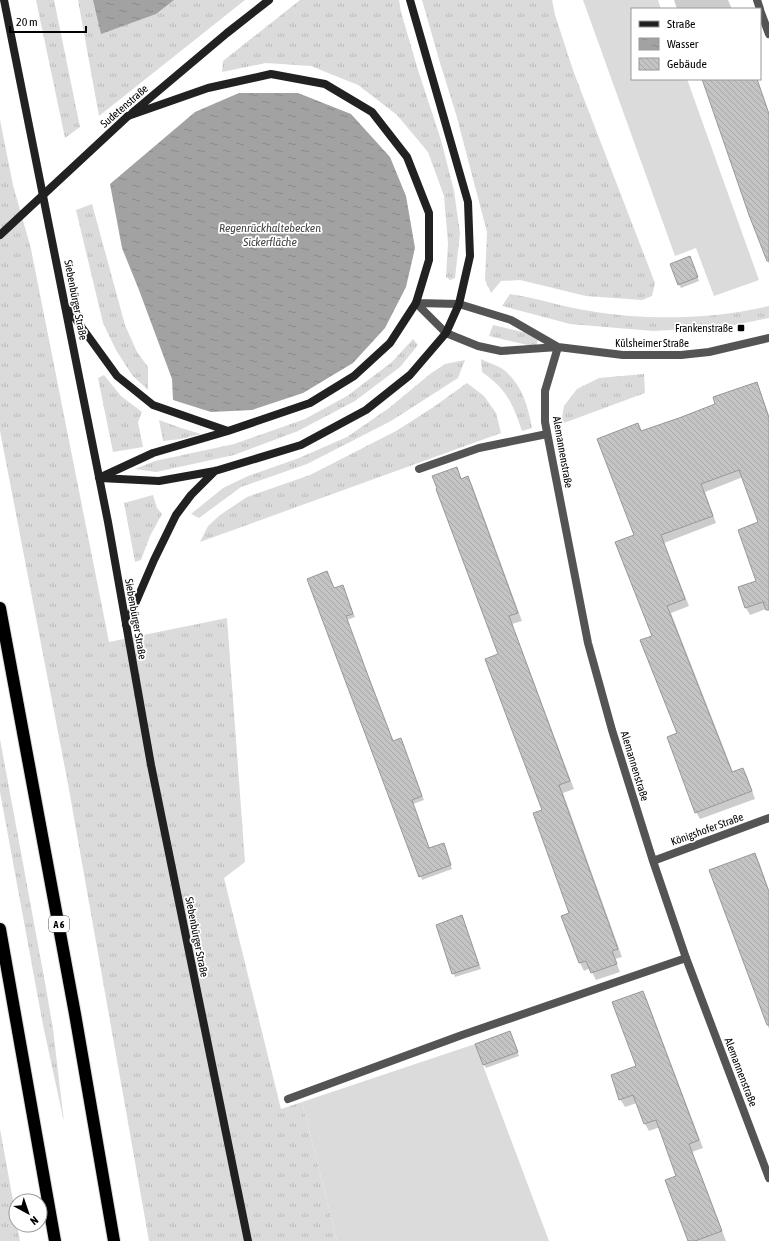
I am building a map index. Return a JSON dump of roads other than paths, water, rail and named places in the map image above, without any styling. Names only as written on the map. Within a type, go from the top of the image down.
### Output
[{"type":"highway","name":"A 6","points":[[0,608],[75,1014],[114,1241]]},
{"type":"highway","points":[[0,929],[55,1241]]},
{"type":"main road","name":"Siebenbürger Straße","points":[[4,0],[99,478],[151,765],[248,1241]]},
{"type":"main road","name":"Sudetenstraße","points":[[0,235],[128,116],[269,0]]},
{"type":"main road","points":[[99,478],[159,481],[214,470],[301,445],[366,410],[410,375],[446,333],[459,304],[470,256],[468,202],[410,0]]},
{"type":"main road","points":[[99,478],[153,453],[228,431],[310,403],[354,376],[390,343],[416,303],[429,260],[429,213],[407,157],[372,112],[324,84],[271,74],[208,88],[128,116]]},
{"type":"main road","points":[[65,304],[117,376],[153,405],[228,431]]},
{"type":"main road","points":[[126,625],[154,560],[176,515],[214,470]]},
{"type":"street","points":[[761,12],[769,34]]},
{"type":"street","name":"Külsheimer Straße","points":[[416,303],[459,304],[510,320],[558,347]]},
{"type":"street","name":"Külsheimer Straße","points":[[416,303],[446,333],[478,346],[501,351],[558,347],[623,355],[680,355],[709,352],[769,338]]},
{"type":"street","name":"Alemannenstraße","points":[[558,347],[545,391],[545,422],[588,643],[612,730],[653,861],[686,958],[769,1178]]},
{"type":"street","points":[[419,469],[479,448],[547,434]]},
{"type":"street","name":"Königshofer Straße","points":[[653,861],[769,818]]},
{"type":"street","points":[[288,1099],[484,1028],[686,958]]},
{"type":"water","points":[[93,0],[174,0],[156,14],[101,34]]},
{"type":"water","name":"Regenrückhaltebecken Sickerfläche","points":[[239,93],[298,93],[351,114],[390,157],[406,196],[415,248],[406,287],[385,328],[353,363],[303,393],[252,410],[211,412],[173,400],[172,379],[122,248],[110,184],[195,112]]},
{"type":"place","name":"Frankenstraße","points":[[741,328]]}]
